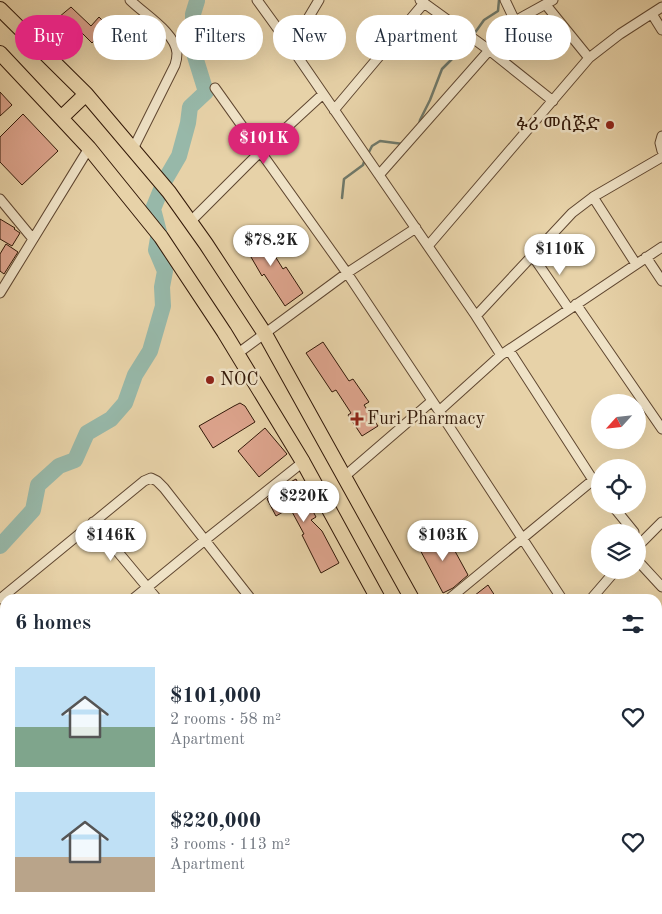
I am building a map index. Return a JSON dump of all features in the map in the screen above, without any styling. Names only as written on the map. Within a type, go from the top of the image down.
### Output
[{"type":"main road","points":[[0,9],[86,94],[169,192],[190,222],[265,334],[409,594]]},
{"type":"main road","points":[[0,53],[62,118],[161,237],[195,287],[303,462],[375,594]]},
{"type":"main road","points":[[62,118],[86,94]]},
{"type":"street","points":[[130,0],[168,33],[175,43],[177,54],[175,66],[133,149]]},
{"type":"street","points":[[257,0],[273,23]]},
{"type":"street","points":[[310,15],[319,0]]},
{"type":"street","points":[[505,0],[512,15]]},
{"type":"street","points":[[334,110],[422,1],[486,48]]},
{"type":"street","points":[[526,15],[550,2],[589,58]]},
{"type":"street","points":[[428,246],[589,58],[620,34],[662,7]]},
{"type":"street","points":[[652,14],[662,30]]},
{"type":"street","points":[[379,176],[486,53]]},
{"type":"street","points":[[299,60],[476,316],[505,352],[591,477]]},
{"type":"street","points":[[502,60],[553,101]]},
{"type":"street","points":[[215,88],[347,273],[559,594]]},
{"type":"street","points":[[190,222],[260,152],[323,94]]},
{"type":"street","points":[[662,136],[660,142],[662,151]]},
{"type":"street","points":[[0,293],[88,148]]},
{"type":"street","points":[[476,316],[572,213],[593,197],[662,157]]},
{"type":"street","points":[[593,197],[636,264]]},
{"type":"street","points":[[0,199],[33,239]]},
{"type":"street","points":[[237,354],[347,273],[416,228]]},
{"type":"street","points":[[439,411],[505,352],[662,247]]},
{"type":"street","points":[[532,255],[662,429]]},
{"type":"street","points":[[646,257],[662,281]]},
{"type":"street","points":[[345,476],[432,401]]},
{"type":"street","points":[[139,594],[303,462]]},
{"type":"street","points":[[5,594],[144,481],[151,478],[164,488],[247,594]]},
{"type":"street","points":[[455,594],[591,482]]},
{"type":"street","points":[[619,514],[627,524]]},
{"type":"street","points":[[93,522],[152,594]]},
{"type":"street","points":[[646,536],[662,522]]},
{"type":"street","points":[[646,570],[662,587]]},
{"type":"street","points":[[595,594],[608,579]]},
{"type":"building","points":[[71,7],[79,15],[61,15]]},
{"type":"building","points":[[83,18],[91,26],[93,24],[92,43],[83,34]]},
{"type":"building","points":[[0,92],[12,105],[0,116]]},
{"type":"building","points":[[23,114],[58,151],[22,185],[0,162],[0,137]]},
{"type":"building","points":[[0,219],[20,233],[12,246],[0,239]]},
{"type":"building","points":[[257,227],[283,269],[286,267],[303,293],[285,306],[264,274],[262,276],[240,238]]},
{"type":"building","points":[[6,244],[18,252],[4,274],[0,271],[0,254]]},
{"type":"building","points":[[323,342],[349,381],[353,379],[369,402],[364,405],[378,426],[362,436],[348,415],[351,413],[336,390],[332,392],[306,353]]},
{"type":"building","points":[[240,403],[245,406],[255,422],[213,448],[199,426]]},
{"type":"building","points":[[265,428],[287,454],[259,477],[238,451]]},
{"type":"building","points":[[296,479],[316,517],[311,520],[322,531],[339,563],[321,573],[290,508],[276,516],[267,499],[283,486]]},
{"type":"building","points":[[444,531],[468,575],[453,588],[443,593],[418,546]]},
{"type":"building","points":[[488,585],[494,594],[476,594]]},
{"type":"waterway","points":[[0,546],[33,510],[38,485],[59,466],[75,460],[87,433],[111,419],[125,403],[135,375],[150,351],[163,306],[162,287],[165,271],[156,250],[159,232],[153,209],[165,180],[179,156],[188,123],[190,107],[206,92],[193,50],[193,14],[197,0]]},
{"type":"waterway","points":[[476,31],[484,20],[498,11],[499,0]]},
{"type":"waterway","points":[[419,125],[442,69],[451,60]]},
{"type":"waterway","points":[[368,154],[372,146],[380,141],[403,144]]},
{"type":"waterway","points":[[342,198],[344,179],[363,165],[365,159]]},
{"type":"place","name":"ፉሪ መስጅድ","points":[[610,125]]},
{"type":"place","name":"NOC","points":[[210,380]]},
{"type":"place","name":"Furi Pharmacy","points":[[357,419]]}]
